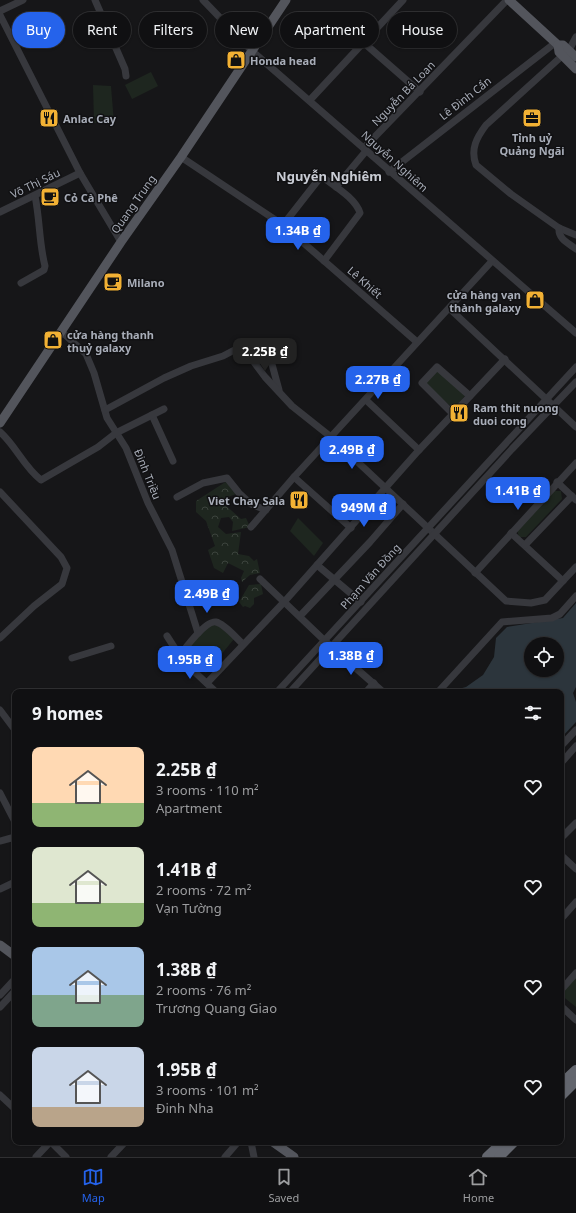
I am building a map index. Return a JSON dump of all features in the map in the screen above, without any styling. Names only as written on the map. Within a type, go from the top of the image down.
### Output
[{"type":"highway","points":[[564,1081],[576,1070]]},
{"type":"highway","points":[[564,1093],[576,1081]]},
{"type":"highway","points":[[487,1157],[500,1145]]},
{"type":"highway","points":[[499,1157],[511,1145]]},
{"type":"main road","name":"Quang Trung","points":[[0,423],[286,0]]},
{"type":"main road","points":[[508,0],[557,44],[563,45],[576,69]]},
{"type":"main road","points":[[566,53],[576,57]]},
{"type":"main road","points":[[0,945],[12,954]]},
{"type":"main road","points":[[277,1145],[294,1157]]},
{"type":"street","points":[[0,11],[24,0]]},
{"type":"street","points":[[95,0],[125,70],[126,76]]},
{"type":"street","name":"Nguyễn Nghiêm","points":[[203,0],[252,51],[310,100],[389,172],[576,333]]},
{"type":"street","name":"Nguyễn Bá Loan","points":[[336,187],[365,150],[508,0]]},
{"type":"street","points":[[379,24],[399,1]]},
{"type":"street","points":[[0,15],[80,173],[121,242]]},
{"type":"street","points":[[576,37],[566,53],[486,125],[478,137],[473,150],[473,158],[476,165],[511,194],[559,228],[576,235]]},
{"type":"street","name":"Lê Đình Cẩn","points":[[389,172],[557,44]]},
{"type":"street","points":[[310,100],[358,48]]},
{"type":"street","points":[[370,48],[420,92]]},
{"type":"street","name":"Lê Khiết","points":[[181,157],[283,225],[417,342]]},
{"type":"street","name":"Võ Thị Sáu","points":[[0,212],[80,173]]},
{"type":"street","points":[[283,225],[319,179],[324,178],[336,187],[357,206],[360,213],[324,261]]},
{"type":"street","points":[[21,282],[44,270],[45,266],[40,246],[40,231],[35,196]]},
{"type":"street","points":[[559,228],[558,234],[561,239],[576,249]]},
{"type":"street","points":[[251,528],[294,477],[492,261]]},
{"type":"street","points":[[450,308],[576,427]]},
{"type":"street","name":"Đinh Triều","points":[[62,332],[86,354],[94,373],[105,410],[116,433],[126,448],[148,503],[167,538],[198,633]]},
{"type":"street","points":[[105,410],[164,378],[191,366],[223,356],[241,346],[244,347],[280,393],[331,437],[506,601],[530,603],[545,600],[576,567]]},
{"type":"street","points":[[267,346],[280,393]]},
{"type":"street","points":[[207,683],[285,601],[419,450],[504,359]]},
{"type":"street","points":[[453,414],[422,383],[437,367],[470,396]]},
{"type":"street","name":"Phạm Văn Đồng","points":[[280,689],[576,368]]},
{"type":"street","name":"Phạm Văn Đồng","points":[[293,689],[512,449],[576,382]]},
{"type":"street","points":[[366,400],[419,450]]},
{"type":"street","points":[[0,432],[7,438],[23,460],[41,480],[98,447],[116,433],[164,409]]},
{"type":"street","points":[[152,415],[173,461]]},
{"type":"street","points":[[506,444],[512,449]]},
{"type":"street","points":[[475,573],[576,463]]},
{"type":"street","points":[[294,477],[351,528]]},
{"type":"street","points":[[177,497],[203,483],[227,478],[239,493],[251,504],[266,510]]},
{"type":"street","points":[[525,545],[574,498],[557,482]]},
{"type":"street","points":[[0,492],[60,557],[67,568],[62,584],[34,606],[0,638]]},
{"type":"street","points":[[300,616],[370,542],[403,504]]},
{"type":"street","points":[[511,533],[563,581]]},
{"type":"street","points":[[317,565],[361,602]]},
{"type":"street","points":[[260,579],[285,601],[325,641],[380,689]]},
{"type":"street","points":[[441,689],[502,622],[552,618],[560,614],[576,596]]},
{"type":"street","points":[[180,656],[198,633],[211,622],[216,622],[243,644]]},
{"type":"street","points":[[166,636],[183,661],[213,689]]},
{"type":"street","points":[[72,658],[111,646]]},
{"type":"street","points":[[369,689],[374,683]]},
{"type":"street","points":[[0,710],[12,726]]},
{"type":"street","points":[[564,743],[576,730]]},
{"type":"street","points":[[564,760],[576,746]]},
{"type":"street","points":[[0,793],[12,816]]},
{"type":"street","points":[[0,812],[8,808]]},
{"type":"street","points":[[564,835],[576,823]]},
{"type":"street","points":[[0,841],[12,838]]},
{"type":"street","points":[[564,858],[576,869]]},
{"type":"street","points":[[0,890],[12,884]]},
{"type":"street","points":[[564,916],[576,902]]},
{"type":"street","points":[[564,987],[576,974]]},
{"type":"street","points":[[0,995],[12,982]]},
{"type":"street","points":[[0,1007],[12,994]]},
{"type":"street","points":[[564,1009],[576,1020]]},
{"type":"street","points":[[0,1095],[12,1106]]},
{"type":"street","points":[[36,1157],[47,1145]]},
{"type":"street","points":[[53,1145],[66,1157]]},
{"type":"street","points":[[111,1157],[122,1145]]},
{"type":"street","points":[[225,1157],[235,1145]]},
{"type":"street","points":[[252,1145],[254,1157]]},
{"type":"green space","points":[[151,72],[158,86],[132,99],[125,85]]},
{"type":"green space","points":[[93,85],[111,86],[114,123],[94,123]]},
{"type":"green space","points":[[439,366],[468,392],[454,409],[423,383]]},
{"type":"green space","points":[[227,481],[236,494],[228,497],[223,503],[241,519],[246,518],[250,527],[232,531],[233,522],[229,517],[221,518],[218,527],[226,534],[241,532],[238,554],[249,556],[254,561],[257,559],[260,573],[250,575],[242,582],[241,578],[244,571],[228,563],[223,573],[214,568],[208,550],[215,546],[206,521],[196,512],[196,501]]},
{"type":"green space","points":[[554,491],[561,491],[562,499],[526,537],[519,537],[517,530]]},
{"type":"green space","points":[[298,518],[323,543],[314,556],[290,531]]},
{"type":"green space","points":[[261,584],[263,594],[254,598],[254,604],[250,608],[245,606],[243,607],[239,602],[249,585]]},
{"type":"green space","points":[[212,620],[234,639],[206,673],[179,655]]},
{"type":"green space","points":[[576,974],[576,1007],[564,997],[564,988]]},
{"type":"shaded area","points":[[576,603],[576,687],[573,693],[576,702],[576,722],[564,735],[564,689],[458,689],[466,687],[483,675],[494,657],[496,638],[507,627],[563,618]]},
{"type":"place","name":"Honda head","points":[[236,60]]},
{"type":"place","name":"Anlac Cay","points":[[49,118]]},
{"type":"place","name":"Tỉnh uỷ Quảng Ngãi","points":[[532,118]]},
{"type":"place","name":"Cỏ Cà Phê","points":[[50,197]]},
{"type":"place","name":"Milano","points":[[113,282]]},
{"type":"place","name":"cửa hàng vạn thành galaxy","points":[[535,300]]},
{"type":"place","name":"cửa hàng thanh thuỷ galaxy","points":[[53,340]]},
{"type":"place","name":"Ram thit nuong duoi cong","points":[[459,413]]},
{"type":"place","name":"Viet Chay Sala","points":[[299,500]]},
{"type":"district","name":"Nguyễn Nghiêm","points":[[329,176]]}]
